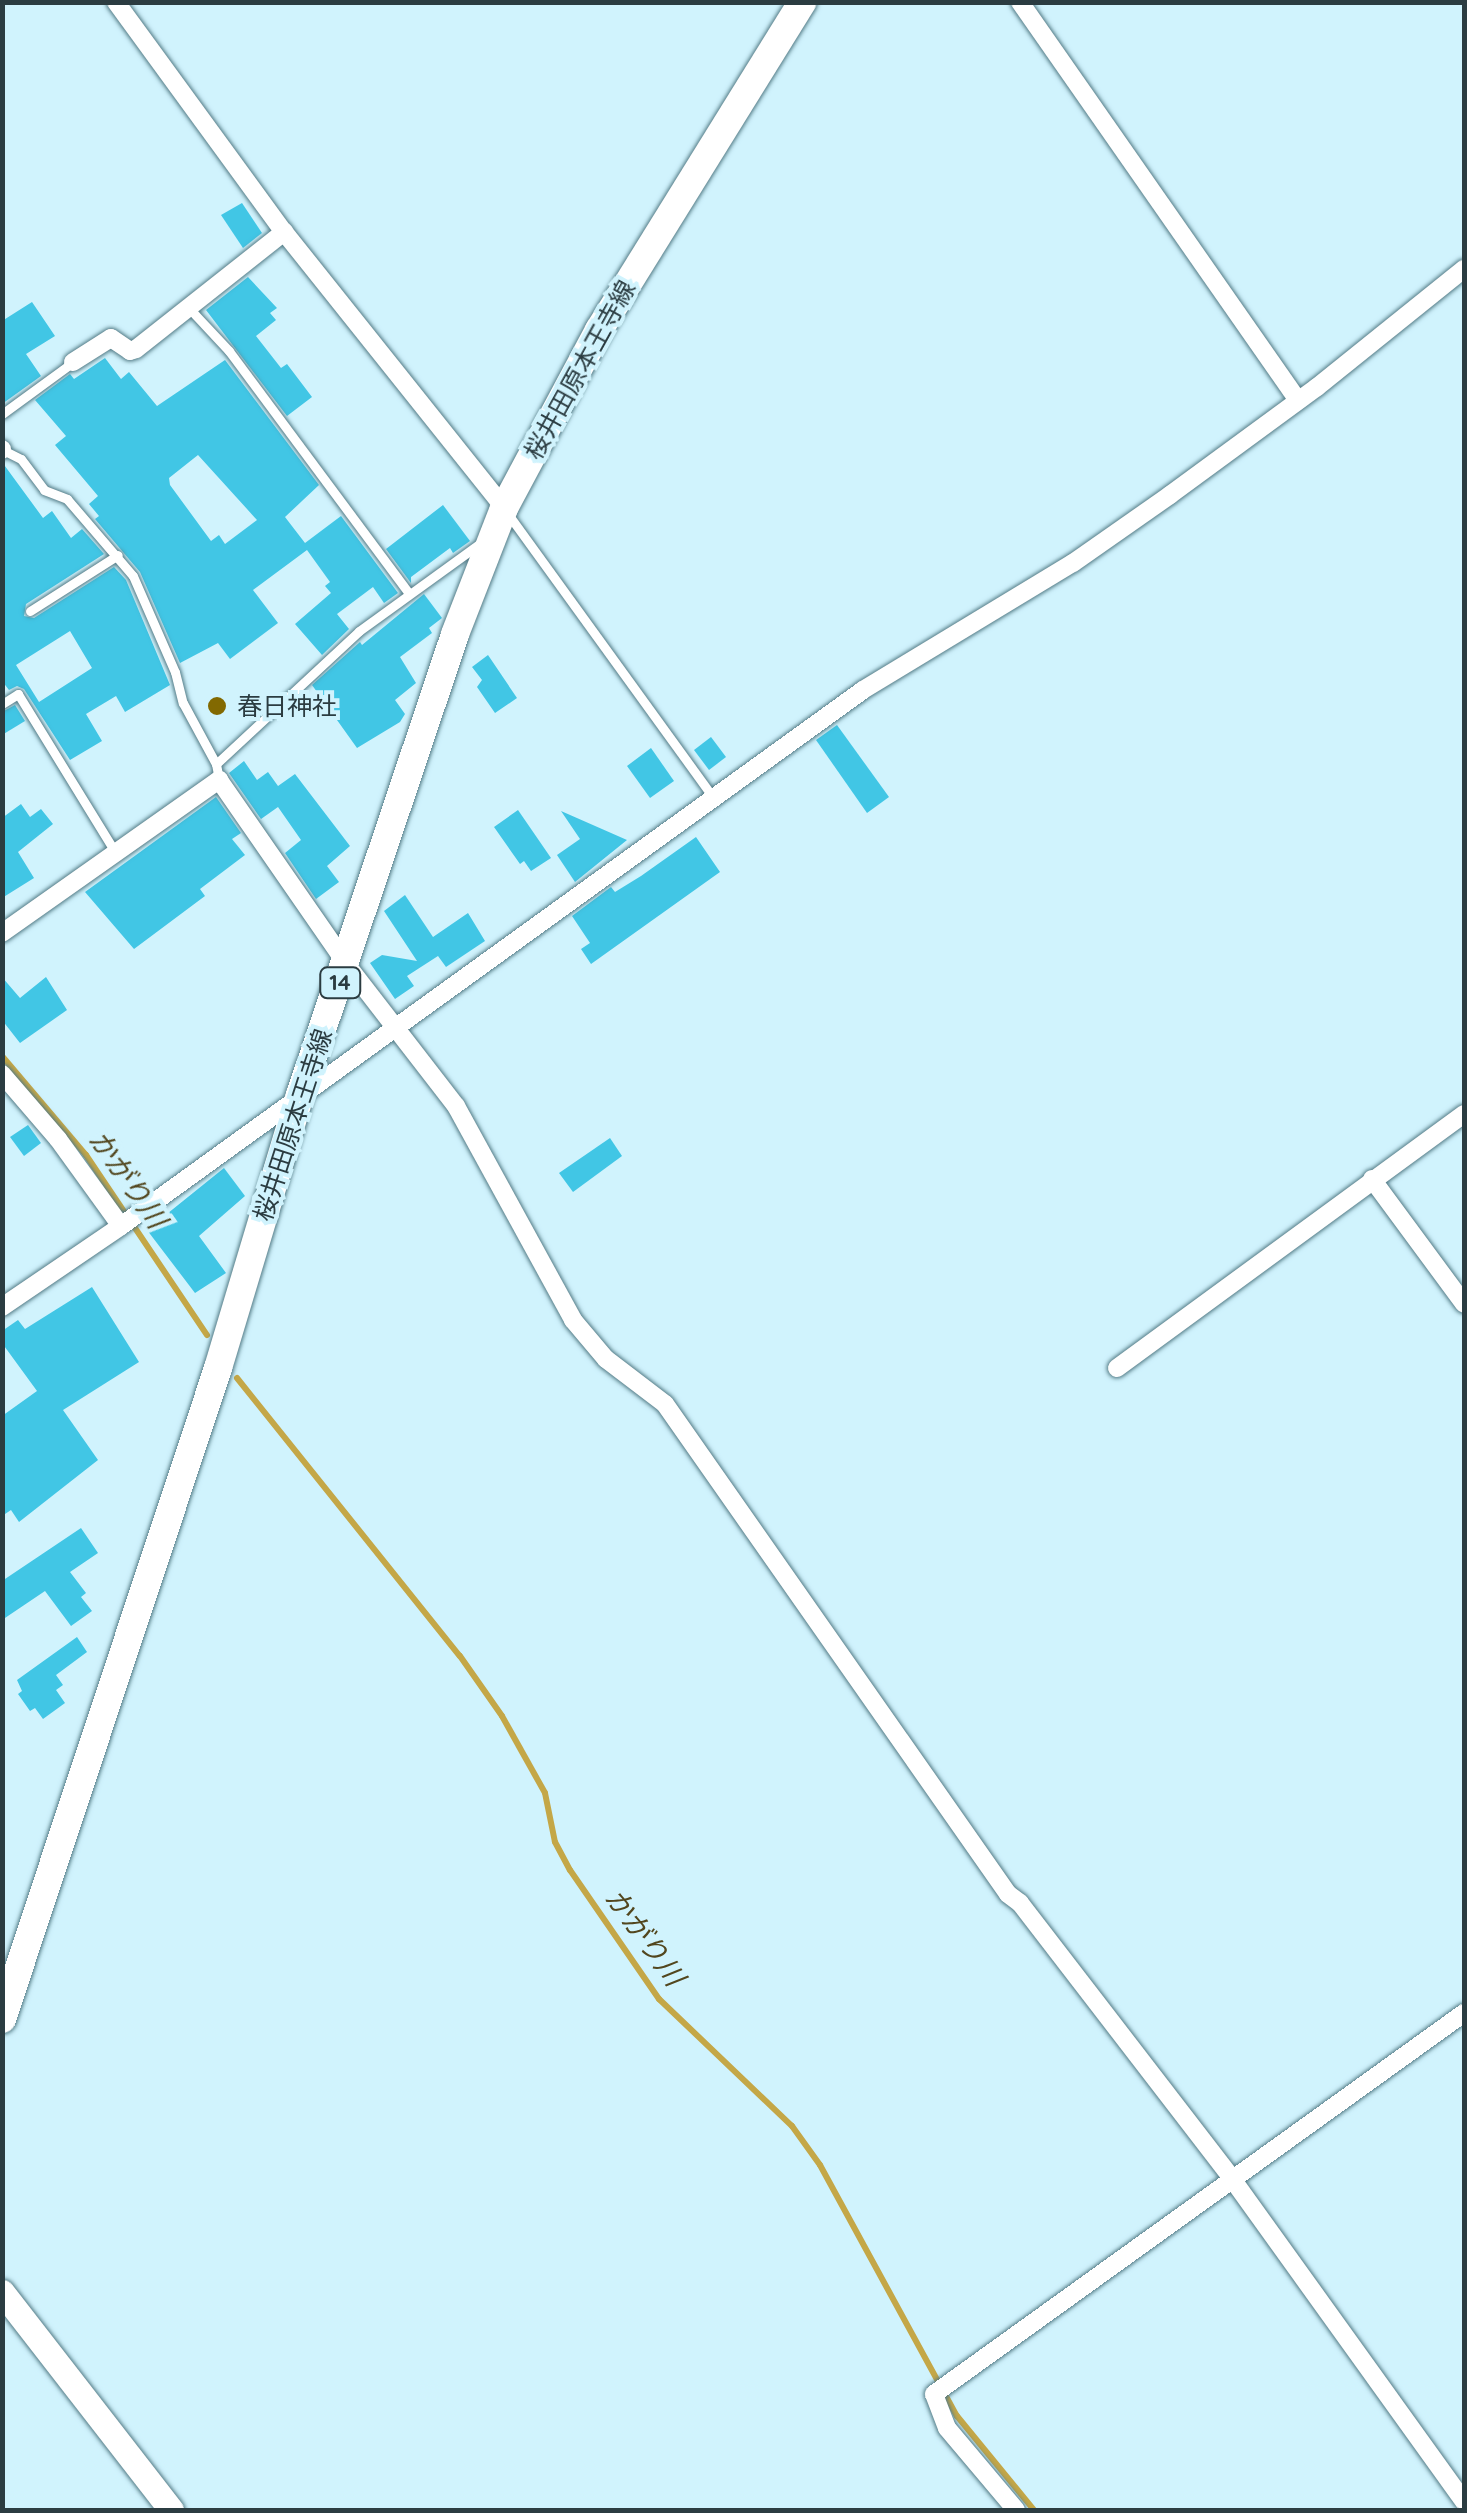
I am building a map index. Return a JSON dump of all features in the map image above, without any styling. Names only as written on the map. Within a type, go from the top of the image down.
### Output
[{"type":"main road","name":"桜井田原本王寺線","points":[[2,2019],[218,1368],[300,1095],[347,965],[454,634],[493,534],[599,330],[802,2]]},
{"type":"street","points":[[116,2],[284,232],[504,508]]},
{"type":"street","points":[[1020,2],[1298,400]]},
{"type":"street","points":[[73,362],[112,338],[130,350],[136,348],[284,232]]},
{"type":"street","points":[[2,1307],[121,1226],[863,690],[1081,557],[1298,400],[1464,270]]},
{"type":"street","points":[[2,934],[116,853],[218,772],[347,965],[456,1106],[573,1320],[606,1359],[637,1378],[665,1404],[1008,1894],[1020,1903],[1233,2180],[1464,2502]]},
{"type":"street","points":[[2,1074],[58,1139],[121,1226]]},
{"type":"street","points":[[1117,1368],[1464,1114]]},
{"type":"street","points":[[1372,1179],[1464,1304]]},
{"type":"street","points":[[1016,2510],[946,2428],[934,2394],[1464,2014]]},
{"type":"street","points":[[2,2292],[171,2510]]},
{"type":"lane","points":[[188,306],[277,414],[408,592]]},
{"type":"lane","points":[[2,414],[73,362]]},
{"type":"lane","points":[[3,450],[21,459],[44,490],[67,500],[118,554],[146,602],[183,703],[218,772],[308,676],[408,592],[493,534]]},
{"type":"lane","points":[[504,508],[715,800]]},
{"type":"lane","points":[[30,611],[118,554]]},
{"type":"lane","points":[[2,704],[18,694],[116,853]]},
{"type":"building","points":[[242,203],[262,233],[243,248],[221,215]]},
{"type":"building","points":[[248,277],[277,308],[270,313],[276,320],[256,336],[281,368],[287,364],[312,397],[287,416],[206,310]]},
{"type":"building","points":[[32,302],[55,336],[26,354],[41,376],[2,404],[2,321]]},
{"type":"building","points":[[105,358],[121,379],[129,372],[157,406],[225,360],[319,485],[285,517],[305,543],[341,516],[398,593],[384,603],[373,587],[337,614],[349,629],[322,655],[295,624],[331,593],[325,586],[330,582],[307,550],[253,590],[278,623],[230,659],[218,643],[180,663],[140,572],[95,519],[99,516],[89,504],[98,496],[55,445],[66,436],[35,400],[70,374],[74,379]],"holes":[[[198,455],[257,520],[225,544],[219,535],[211,541],[170,485],[169,478]]]},
{"type":"building","points":[[2,462],[43,518],[52,511],[71,538],[82,529],[104,554],[26,604],[24,616],[34,618],[114,567],[126,580],[170,685],[125,712],[116,696],[86,714],[102,741],[70,760],[24,689],[17,686],[9,690],[2,681]],"holes":[[[70,631],[92,668],[39,702],[16,665]]]},
{"type":"building","points":[[443,505],[470,541],[453,553],[450,548],[411,577],[411,583],[386,549]]},
{"type":"building","points":[[424,594],[442,618],[429,628],[432,633],[400,657],[416,683],[395,700],[405,714],[400,722],[357,748],[312,685],[360,642],[362,645]]},
{"type":"building","points":[[488,655],[517,698],[495,713],[477,687],[482,680],[472,667]]},
{"type":"building","points":[[15,705],[25,721],[2,735],[2,712]]},
{"type":"building","points":[[837,725],[889,797],[867,813],[816,740]]},
{"type":"building","points":[[711,737],[726,757],[709,770],[694,750]]},
{"type":"building","points":[[651,748],[674,781],[650,798],[627,766]]},
{"type":"building","points":[[244,761],[257,780],[268,772],[278,786],[295,774],[350,846],[327,866],[339,882],[316,899],[285,853],[301,840],[278,807],[261,819],[229,773]]},
{"type":"building","points":[[216,797],[241,833],[232,839],[245,855],[200,889],[205,896],[134,949],[85,892]]},
{"type":"building","points":[[21,804],[30,817],[41,809],[53,824],[18,852],[34,878],[2,898],[2,818]]},
{"type":"building","points":[[518,810],[551,858],[531,871],[524,861],[520,864],[494,827]]},
{"type":"building","points":[[561,811],[627,840],[575,882],[557,855],[580,839]]},
{"type":"building","points":[[696,837],[720,872],[591,964],[581,949],[590,943],[572,916],[611,887],[615,892]]},
{"type":"building","points":[[405,895],[433,937],[468,913],[485,941],[446,967],[438,956],[407,976],[414,986],[395,999],[370,963],[382,955],[417,961],[384,911]]},
{"type":"building","points":[[2,977],[20,998],[46,977],[67,1010],[20,1043],[2,1020]]},
{"type":"building","points":[[28,1125],[41,1143],[24,1156],[10,1137]]},
{"type":"building","points":[[610,1138],[622,1156],[573,1192],[559,1173]]},
{"type":"building","points":[[224,1168],[245,1196],[199,1236],[226,1273],[195,1293],[147,1230]]},
{"type":"building","points":[[92,1287],[139,1362],[63,1410],[98,1460],[19,1522],[11,1510],[2,1516],[2,1416],[37,1391],[2,1343],[2,1331],[18,1320],[25,1329]]},
{"type":"building","points":[[81,1528],[98,1553],[70,1572],[86,1593],[81,1597],[92,1611],[71,1626],[45,1591],[2,1620],[2,1581]]},
{"type":"building","points":[[77,1637],[87,1652],[56,1675],[63,1685],[56,1690],[65,1703],[43,1719],[35,1708],[30,1711],[18,1694],[22,1691],[17,1680]]},
{"type":"waterway","name":"かがり川","points":[[2,1056],[86,1155],[207,1335]]},
{"type":"waterway","name":"かがり川","points":[[237,1378],[460,1656],[502,1716],[545,1793],[555,1842],[570,1870],[659,1999],[792,2126],[820,2165],[957,2416],[1034,2510]]},
{"type":"place","name":"春日神社","points":[[217,706]]}]
